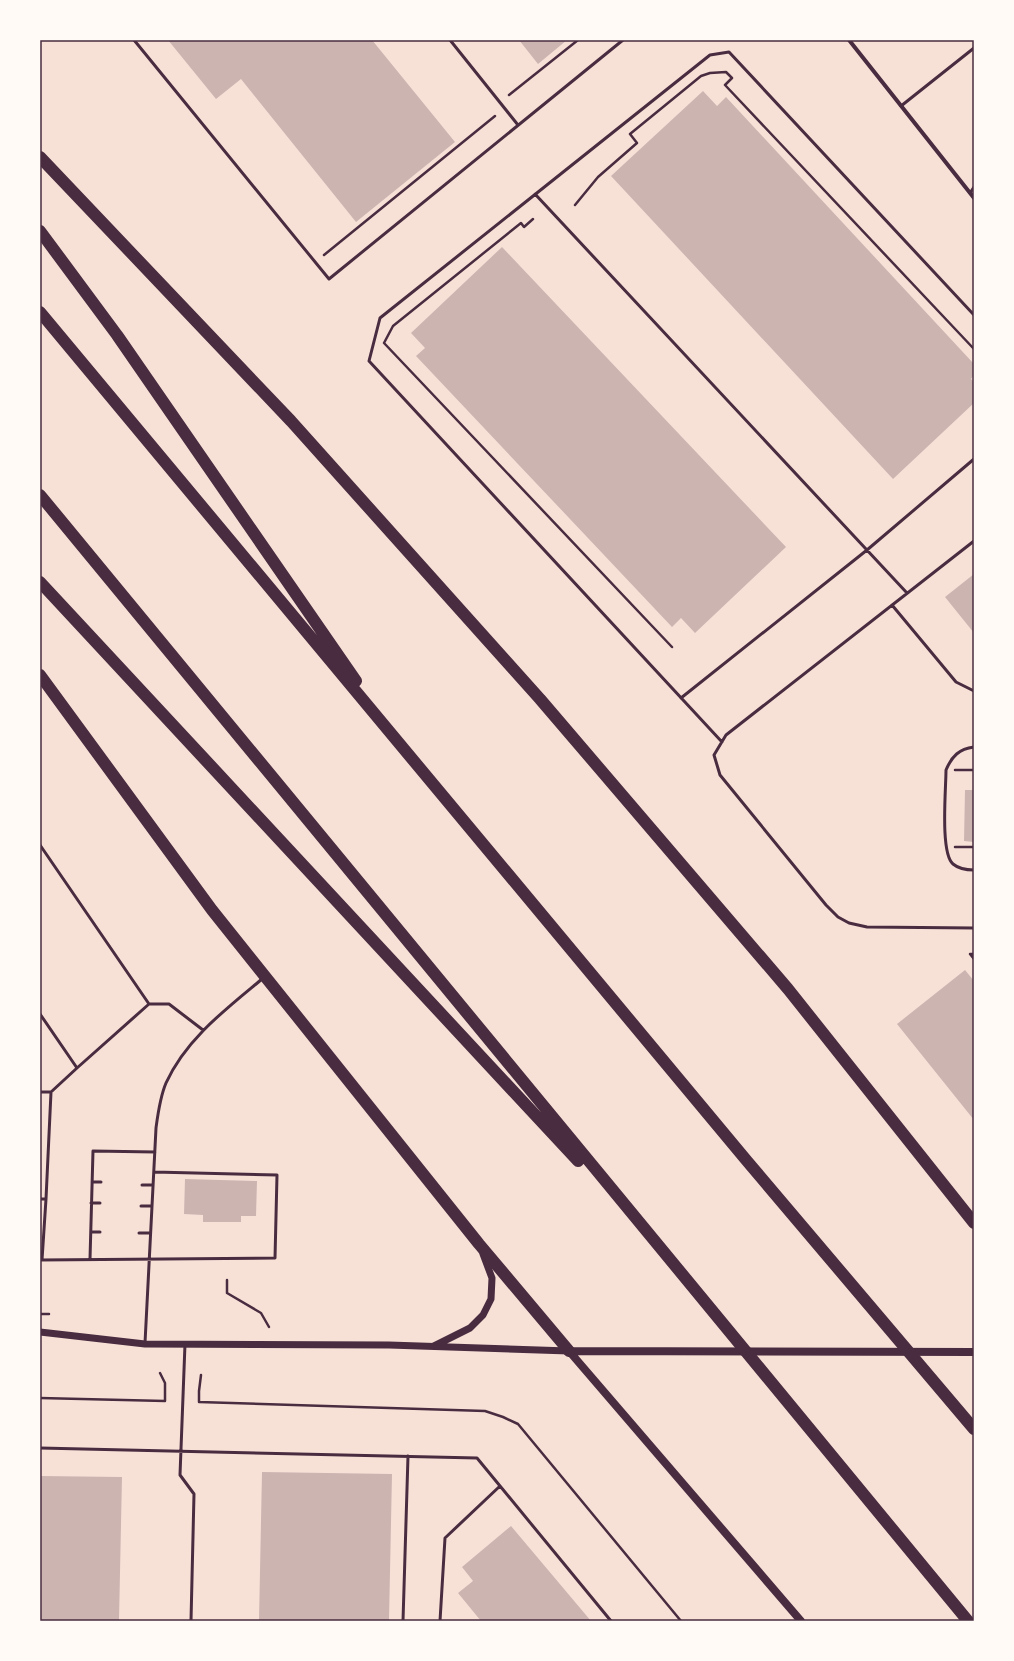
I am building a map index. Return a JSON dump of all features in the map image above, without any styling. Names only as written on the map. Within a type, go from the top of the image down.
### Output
[{"type":"highway","points":[[40,157],[291,421],[540,699],[788,989],[974,1223]]},
{"type":"highway","points":[[40,231],[117,335],[400,745]]},
{"type":"highway","points":[[40,312],[746,1161],[974,1429]]},
{"type":"highway","points":[[40,495],[968,1621]]},
{"type":"highway","points":[[40,582],[662,1251]]},
{"type":"highway","points":[[40,675],[212,910],[479,1244],[569,1351]]},
{"type":"main road","points":[[569,1351],[974,1352]]},
{"type":"main road","points":[[569,1351],[801,1621]]},
{"type":"street","points":[[849,40],[974,198]]},
{"type":"street","points":[[433,1346],[470,1328],[483,1315],[491,1299],[492,1278],[479,1244]]},
{"type":"street","points":[[40,1332],[145,1344],[433,1346],[569,1351]]},
{"type":"lane","points":[[134,40],[329,279],[623,40]]},
{"type":"lane","points":[[450,40],[518,125]]},
{"type":"lane","points":[[901,106],[974,48]]},
{"type":"lane","points":[[722,742],[369,361],[380,318],[710,55],[729,52],[974,315]]},
{"type":"lane","points":[[970,193],[974,188]]},
{"type":"lane","points":[[535,194],[907,593]]},
{"type":"lane","points":[[681,698],[867,550],[974,459]]},
{"type":"lane","points":[[974,541],[726,735],[714,755],[720,775],[826,905],[838,917],[849,923],[867,927],[974,928]]},
{"type":"lane","points":[[892,605],[956,682],[974,691]]},
{"type":"lane","points":[[974,747],[965,748],[956,754],[950,761],[946,770],[945,847],[953,864],[964,870],[974,870]]},
{"type":"lane","points":[[40,845],[149,1004]]},
{"type":"lane","points":[[145,1344],[155,1152],[159,1107],[166,1083],[203,1030],[265,976]]},
{"type":"lane","points":[[40,1092],[51,1092],[149,1004],[169,1004],[203,1030]]},
{"type":"lane","points":[[40,1014],[77,1068]]},
{"type":"lane","points":[[51,1092],[46,1199],[41,1260],[275,1258],[277,1175],[154,1172]]},
{"type":"lane","points":[[90,1259],[93,1151],[155,1152]]},
{"type":"lane","points":[[92,1182],[101,1182]]},
{"type":"lane","points":[[142,1185],[153,1185]]},
{"type":"lane","points":[[40,1199],[46,1199]]},
{"type":"lane","points":[[91,1203],[100,1203]]},
{"type":"lane","points":[[141,1206],[152,1206]]},
{"type":"lane","points":[[90,1232],[100,1232]]},
{"type":"lane","points":[[139,1233],[150,1233]]},
{"type":"lane","points":[[185,1344],[180,1475],[194,1494],[191,1621]]},
{"type":"lane","points":[[40,1448],[477,1458],[611,1621]]},
{"type":"lane","points":[[403,1621],[408,1456]]},
{"type":"lane","points":[[440,1621],[445,1538],[500,1486]]},
{"type":"path","points":[[509,95],[578,40]]},
{"type":"path","points":[[575,205],[598,177],[637,143],[630,134],[702,76],[710,73],[726,72],[732,78],[725,85],[974,349]]},
{"type":"path","points":[[324,254],[495,116]]},
{"type":"path","points":[[533,219],[524,227],[520,222],[393,326],[384,343],[672,647]]},
{"type":"path","points":[[955,777],[955,770],[974,770]]},
{"type":"path","points":[[953,847],[974,847]]},
{"type":"path","points":[[974,954],[970,954],[974,959]]},
{"type":"path","points":[[227,1280],[227,1293],[261,1313],[269,1327]]},
{"type":"path","points":[[40,1314],[49,1314]]},
{"type":"path","points":[[40,1398],[165,1401],[165,1383],[160,1373]]},
{"type":"building","points":[[168,40],[372,40],[455,142],[356,222],[241,79],[216,99]]},
{"type":"building","points":[[519,40],[567,40],[538,64]]},
{"type":"building","points":[[703,91],[717,106],[726,97],[974,364],[974,375],[971,379],[974,382],[974,403],[893,479],[611,176]]},
{"type":"building","points":[[502,247],[786,547],[695,633],[681,618],[672,627],[416,356],[425,348],[411,333]]},
{"type":"building","points":[[974,574],[974,633],[945,597]]},
{"type":"building","points":[[965,790],[974,790],[974,842],[964,841]]},
{"type":"building","points":[[965,970],[974,981],[974,1120],[897,1024]]},
{"type":"building","points":[[185,1179],[257,1181],[256,1216],[241,1216],[241,1222],[203,1222],[203,1215],[184,1214]]},
{"type":"building","points":[[262,1472],[392,1474],[389,1621],[259,1621]]},
{"type":"building","points":[[40,1476],[122,1477],[119,1621],[40,1621]]},
{"type":"building","points":[[511,1526],[591,1621],[481,1621],[458,1593],[473,1581],[462,1567]]}]
